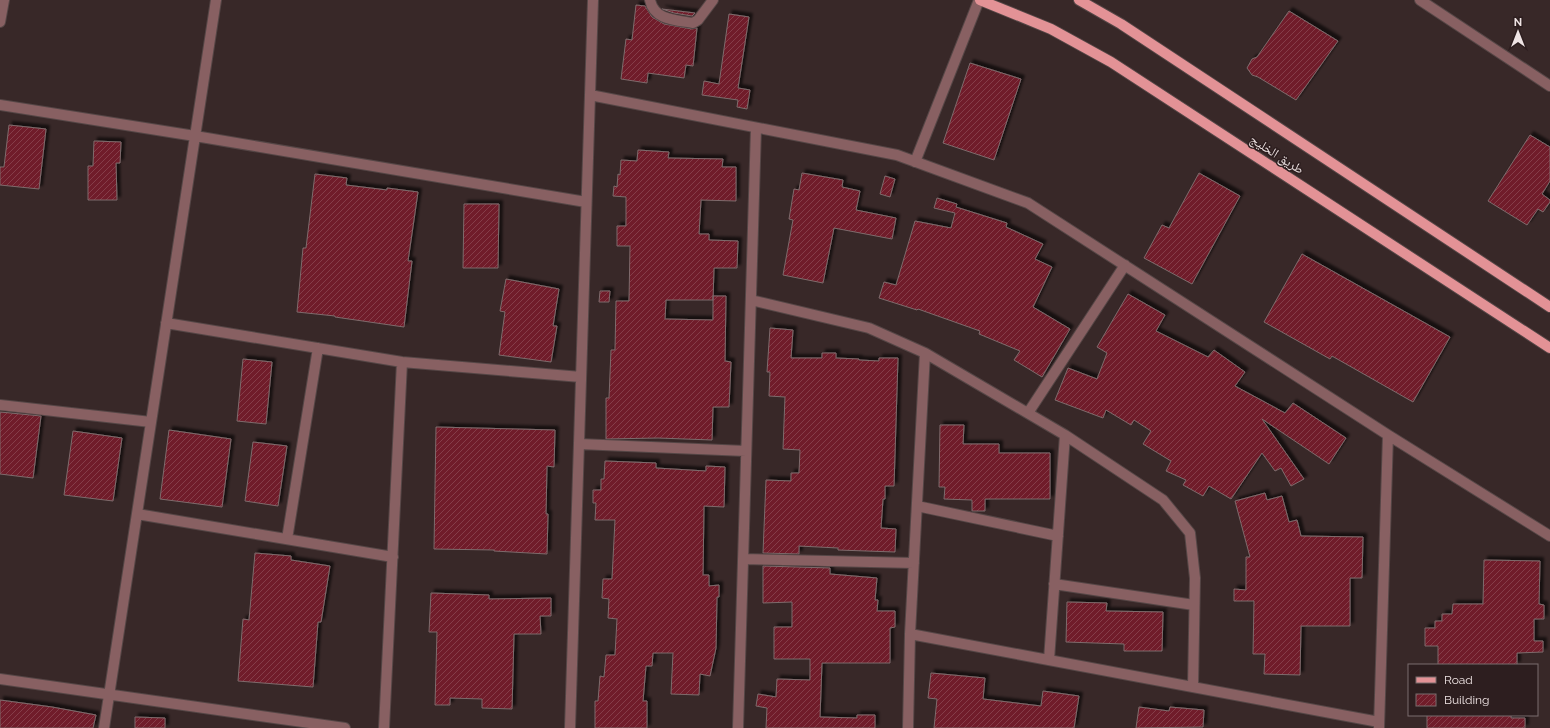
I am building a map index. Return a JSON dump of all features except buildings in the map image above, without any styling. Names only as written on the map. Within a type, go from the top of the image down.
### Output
[{"type":"main road","name":"طريق الخليج","points":[[979,0],[1051,29],[1111,62],[1550,348]]},
{"type":"main road","name":"طريق الخليج","points":[[1078,0],[1128,28],[1550,307]]},
{"type":"street","points":[[0,22],[4,0]]},
{"type":"street","points":[[104,728],[216,0]]},
{"type":"street","points":[[570,728],[593,0]]},
{"type":"street","points":[[650,0],[651,7],[656,14],[662,17],[692,23],[698,20],[713,0]]},
{"type":"street","points":[[915,162],[979,0]]},
{"type":"street","points":[[1420,0],[1550,86]]},
{"type":"street","points":[[590,96],[897,155],[1028,203],[1388,435],[1550,536]]},
{"type":"street","points":[[0,105],[195,136],[586,202]]},
{"type":"street","points":[[738,728],[756,128]]},
{"type":"street","points":[[1028,413],[1125,265]]},
{"type":"street","points":[[751,300],[869,328],[925,353],[1065,435],[1163,500],[1190,533],[1195,578],[1194,687]]},
{"type":"street","points":[[166,323],[402,362],[581,377]]},
{"type":"street","points":[[287,539],[318,348]]},
{"type":"street","points":[[908,728],[910,634],[925,353]]},
{"type":"street","points":[[384,728],[402,362]]},
{"type":"street","points":[[0,405],[151,422]]},
{"type":"street","points":[[1049,660],[1065,435]]},
{"type":"street","points":[[910,634],[1194,687],[1379,725],[1388,435]]},
{"type":"street","points":[[579,444],[746,451]]},
{"type":"street","points":[[917,506],[1058,536]]},
{"type":"street","points":[[137,514],[393,557]]},
{"type":"street","points":[[743,559],[914,563]]},
{"type":"street","points":[[1054,584],[1194,605]]},
{"type":"street","points":[[0,679],[345,728]]}]
